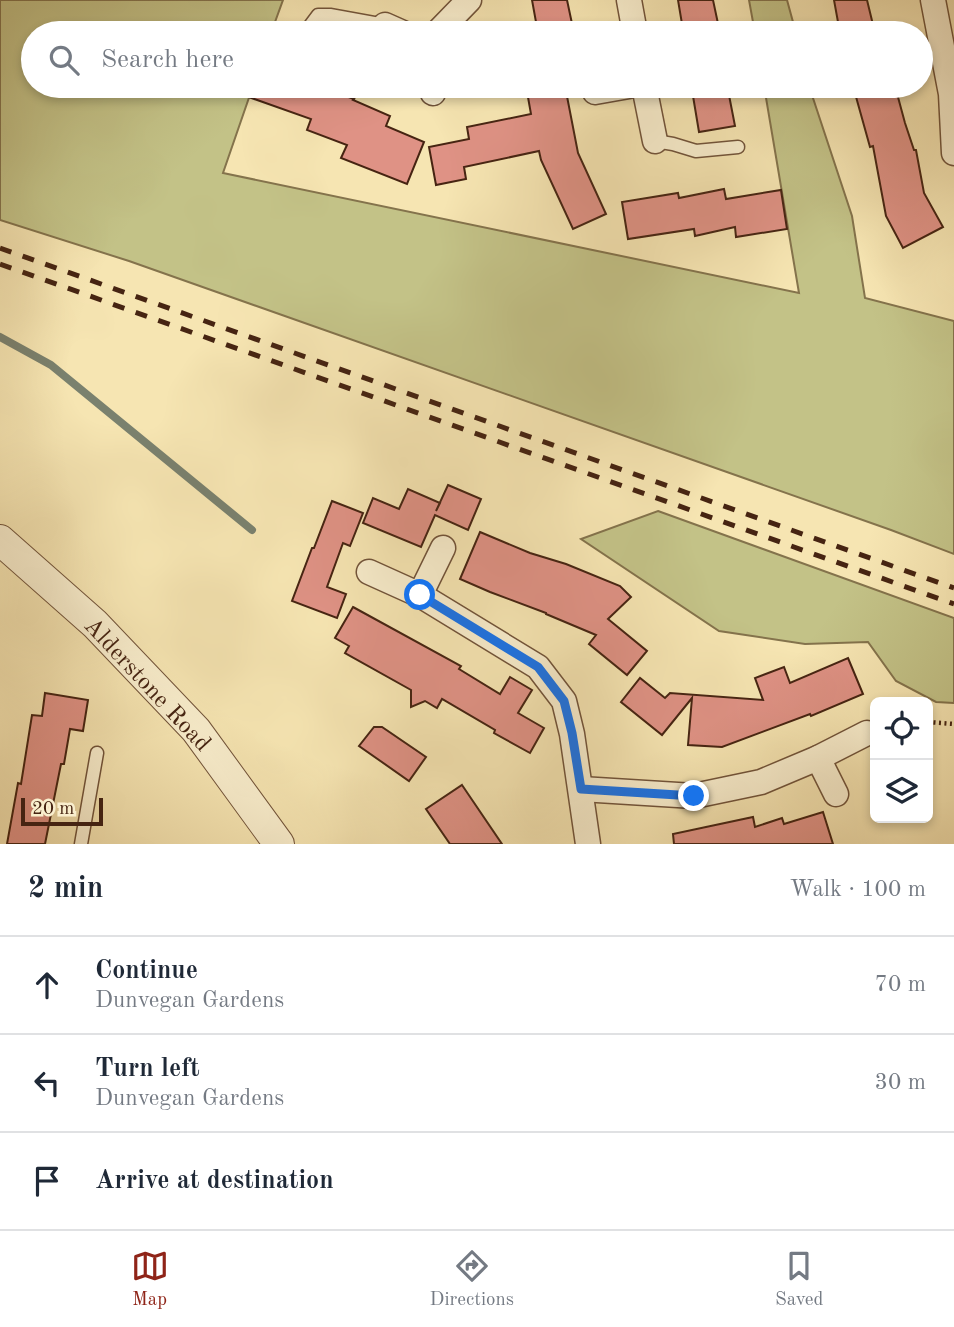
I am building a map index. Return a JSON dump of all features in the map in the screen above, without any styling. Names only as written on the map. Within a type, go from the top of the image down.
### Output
[{"type":"street","points":[[449,21],[469,0]]},
{"type":"street","points":[[629,0],[633,21]]},
{"type":"street","points":[[933,0],[951,94],[954,153]]},
{"type":"street","points":[[646,98],[655,141]]},
{"type":"street","name":"Alderstone Road","points":[[0,540],[95,624],[197,730],[279,844]]},
{"type":"street","points":[[420,595],[443,548]]},
{"type":"street","points":[[369,572],[420,595],[538,667],[564,701],[572,733],[588,844]]},
{"type":"street","points":[[581,789],[694,796],[761,782],[818,758],[867,733]]},
{"type":"street","points":[[818,758],[836,794]]},
{"type":"lane","points":[[314,21],[318,15],[357,21]]},
{"type":"lane","points":[[655,141],[696,151],[738,147]]},
{"type":"lane","points":[[81,844],[97,753]]},
{"type":"path","points":[[933,722],[954,724]]},
{"type":"shaded area","points":[[0,0],[283,0],[275,21],[21,21],[21,98],[249,98],[223,173],[799,293],[766,98],[813,98],[852,216],[865,298],[954,321],[954,554],[129,261],[0,220]]},
{"type":"shaded area","points":[[749,0],[787,0],[793,21],[753,21]]},
{"type":"shaded area","points":[[658,511],[954,618],[954,703],[936,702],[933,697],[926,697],[896,681],[868,642],[805,644],[719,631],[581,539]]},
{"type":"building","points":[[532,0],[567,0],[571,21],[536,21]]},
{"type":"building","points":[[678,0],[713,0],[717,21],[682,21]]},
{"type":"building","points":[[834,0],[867,0],[872,21],[838,21]]},
{"type":"building","points":[[252,98],[351,98],[390,116],[386,126],[424,142],[407,184],[341,158],[347,145],[307,130],[311,119]]},
{"type":"building","points":[[528,98],[567,98],[578,153],[606,214],[573,229],[539,151],[464,167],[466,179],[436,185],[429,147],[469,139],[467,127],[531,114]]},
{"type":"building","points":[[693,98],[730,98],[735,126],[699,132]]},
{"type":"building","points":[[856,98],[898,98],[916,150],[924,193],[943,227],[903,248],[886,216],[873,146],[870,147]]},
{"type":"building","points":[[724,189],[726,199],[781,190],[787,229],[736,237],[735,227],[695,236],[694,229],[628,239],[622,202],[678,193],[679,198]]},
{"type":"building","points":[[448,485],[481,499],[468,530],[435,515],[421,547],[363,523],[373,498],[399,509],[408,489],[440,503]]},
{"type":"building","points":[[332,501],[363,513],[350,546],[343,543],[327,587],[346,594],[337,618],[292,601]]},
{"type":"building","points":[[480,532],[620,586],[631,597],[608,619],[647,651],[627,675],[589,644],[596,635],[460,579]]},
{"type":"building","points":[[353,607],[461,666],[459,669],[500,694],[510,677],[532,690],[518,713],[544,728],[530,753],[442,699],[437,708],[425,701],[411,707],[411,690],[345,653],[349,646],[335,638]]},
{"type":"building","points":[[848,658],[863,694],[811,716],[810,714],[722,747],[688,745],[692,698],[662,735],[621,702],[640,678],[665,698],[670,693],[763,700],[755,678],[784,667],[790,683]]},
{"type":"building","points":[[45,693],[88,700],[83,731],[70,729],[45,844],[7,844],[18,783],[21,784],[32,715],[42,716]]},
{"type":"building","points":[[374,727],[382,727],[426,757],[409,781],[359,746]]},
{"type":"building","points":[[462,785],[502,844],[450,844],[426,809]]},
{"type":"building","points":[[823,812],[833,844],[674,844],[673,834],[753,817],[755,827],[782,818],[784,824]]},
{"type":"waterway","points":[[0,337],[51,365],[252,530]]},
{"type":"railway","points":[[0,248],[954,588]]},
{"type":"railway","points":[[0,264],[954,604]]},
{"type":"route","points":[[420,595],[538,667],[564,701],[581,789],[694,796]]}]
